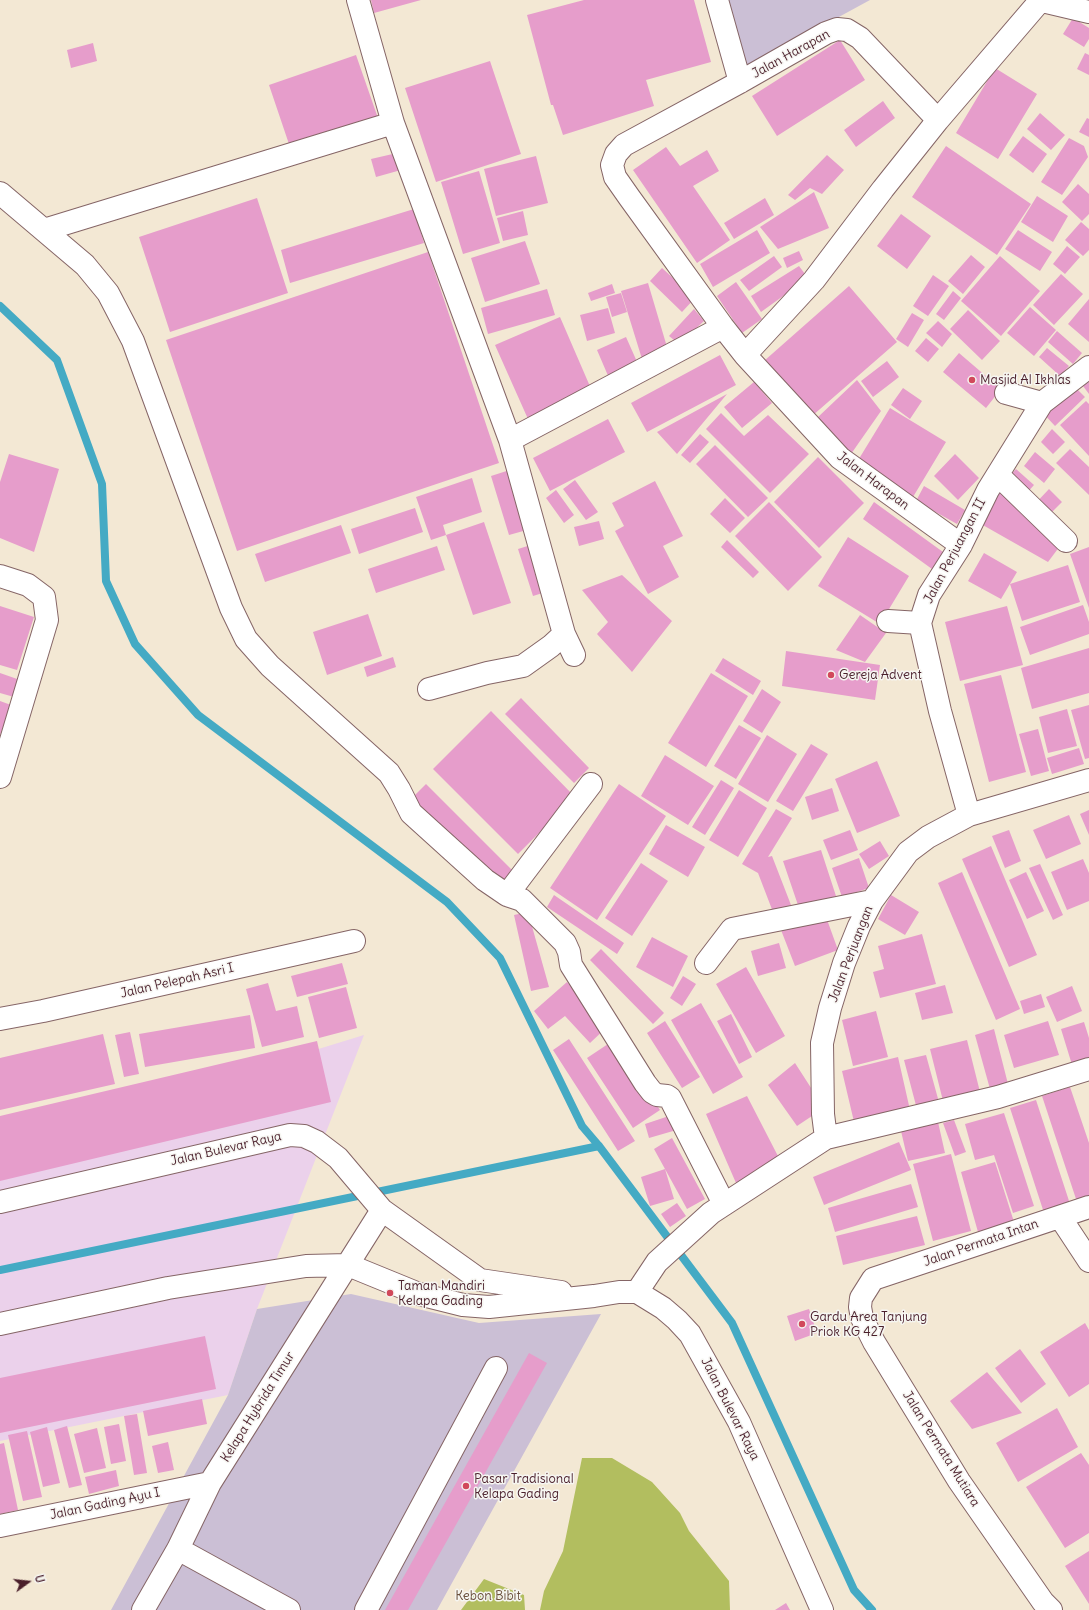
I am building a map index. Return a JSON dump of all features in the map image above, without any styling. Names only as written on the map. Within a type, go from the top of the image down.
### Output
[{"type":"street","points":[[358,0],[393,123],[510,440],[564,634],[574,655]]},
{"type":"street","points":[[717,0],[740,82]]},
{"type":"street","points":[[745,355],[814,280],[883,189],[938,120],[1039,0],[1089,12]]},
{"type":"street","name":"Jalan Harapan","points":[[938,120],[860,38],[847,30],[837,29],[826,33],[624,145],[616,154],[612,165],[615,177],[723,327],[745,355],[840,458],[961,545]]},
{"type":"street","points":[[44,230],[393,123]]},
{"type":"street","points":[[0,193],[85,265],[108,293],[133,341],[231,608],[246,639],[270,666],[389,773],[399,788],[411,813],[485,880],[507,895],[522,900],[565,943],[569,952],[571,965],[645,1083],[652,1092],[657,1095],[667,1096],[670,1098],[724,1204]]},
{"type":"street","points":[[510,440],[723,327]]},
{"type":"street","name":"Jalan Perjuangan II","points":[[920,623],[929,595],[961,545],[988,490],[1042,403],[1089,367]]},
{"type":"street","points":[[1006,393],[1042,403]]},
{"type":"street","points":[[998,475],[1066,541]]},
{"type":"street","points":[[0,576],[28,585],[44,597],[47,620],[0,777]]},
{"type":"street","points":[[888,621],[920,623],[940,711],[969,815]]},
{"type":"street","points":[[429,689],[487,672],[522,666],[546,650],[564,634]]},
{"type":"street","name":"Jalan Perjuangan","points":[[826,1138],[823,1114],[822,1043],[830,1008],[844,963],[859,926],[872,901],[908,852],[928,837],[969,815],[1089,780]]},
{"type":"street","points":[[507,895],[591,784]]},
{"type":"street","points":[[706,963],[732,929],[872,901]]},
{"type":"street","name":"Jalan Pelepah Asri I","points":[[0,1019],[51,1010],[354,942]]},
{"type":"street","points":[[637,1292],[657,1262],[689,1232],[724,1204],[826,1138],[998,1097],[1089,1069]]},
{"type":"street","name":"Jalan Bulevar Raya","points":[[0,1202],[290,1135],[304,1136],[317,1142],[338,1158],[355,1176],[378,1205],[480,1280],[594,1296]]},
{"type":"street","name":"Kelapa Hybrida Timur","points":[[143,1610],[178,1549],[210,1483],[348,1265],[378,1205]]},
{"type":"street","name":"Jalan Permata Intan","points":[[873,1279],[1089,1207]]},
{"type":"street","points":[[1060,1217],[1089,1261]]},
{"type":"street","name":"Jalan Bulevar Raya","points":[[0,1324],[168,1288],[254,1273],[306,1266],[348,1265],[419,1294],[462,1305],[489,1307],[619,1292],[637,1292],[668,1312],[690,1334],[739,1422],[822,1610]]},
{"type":"street","name":"Jalan Permata Mutiara","points":[[873,1279],[861,1298],[860,1307],[862,1318],[874,1342],[959,1482],[1043,1602],[1051,1610]]},
{"type":"street","points":[[366,1610],[496,1368]]},
{"type":"street","name":"Jalan Gading Ayu I","points":[[0,1526],[210,1483]]},
{"type":"street","points":[[178,1549],[289,1610]]},
{"type":"shaded area","points":[[727,0],[870,0],[747,67]]},
{"type":"shaded area","points":[[364,1035],[257,1309],[228,1395],[0,1441],[0,1147]]},
{"type":"shaded area","points":[[351,1294],[479,1323],[601,1314],[437,1610],[111,1610],[228,1395],[257,1309]]},
{"type":"green space","points":[[582,1458],[612,1458],[652,1482],[680,1513],[689,1531],[729,1581],[730,1610],[540,1610],[544,1591],[563,1551]]},
{"type":"green space","name":"Kebon Bibit","points":[[484,1579],[524,1595],[525,1610],[461,1610]]},
{"type":"building","points":[[371,0],[421,0],[374,13]]},
{"type":"building","points":[[584,0],[694,0],[711,62],[646,80],[654,106],[563,135],[553,105],[551,105],[527,15]]},
{"type":"building","points":[[1073,18],[1089,28],[1089,39],[1084,47],[1063,34]]},
{"type":"building","points":[[840,40],[865,80],[777,136],[752,96]]},
{"type":"building","points":[[93,43],[97,61],[71,68],[67,50]]},
{"type":"building","points":[[1085,53],[1089,55],[1089,75],[1077,69]]},
{"type":"building","points":[[356,55],[379,121],[291,150],[269,85]]},
{"type":"building","points":[[490,61],[521,154],[436,182],[405,88]]},
{"type":"building","points":[[995,68],[1037,94],[998,159],[956,133]]},
{"type":"building","points":[[883,101],[895,118],[856,147],[844,130]]},
{"type":"building","points":[[1040,113],[1065,135],[1051,150],[1027,129]]},
{"type":"building","points":[[1087,118],[1089,119],[1089,137],[1079,132]]},
{"type":"building","points":[[1023,136],[1047,154],[1033,173],[1009,155]]},
{"type":"building","points":[[1069,138],[1084,146],[1088,157],[1062,195],[1041,182]]},
{"type":"building","points":[[946,146],[1031,204],[997,255],[912,197]]},
{"type":"building","points":[[666,147],[680,166],[707,150],[719,171],[693,186],[730,240],[697,263],[633,170]]},
{"type":"building","points":[[397,153],[401,170],[376,177],[371,159]]},
{"type":"building","points":[[827,155],[844,170],[822,194],[810,188],[795,200],[788,195]]},
{"type":"building","points":[[536,156],[548,203],[496,216],[484,169]]},
{"type":"building","points":[[479,171],[500,243],[463,254],[441,182]]},
{"type":"building","points":[[1078,184],[1089,194],[1089,214],[1082,221],[1062,202]]},
{"type":"building","points":[[814,192],[829,228],[778,249],[760,227]]},
{"type":"building","points":[[1037,196],[1068,216],[1053,242],[1021,222]]},
{"type":"building","points":[[257,198],[288,293],[170,332],[139,237]]},
{"type":"building","points":[[765,198],[774,215],[734,239],[724,223]]},
{"type":"building","points":[[414,209],[424,243],[290,283],[281,250]]},
{"type":"building","points":[[523,211],[528,235],[503,241],[497,218]]},
{"type":"building","points":[[901,214],[931,236],[907,269],[877,246]]},
{"type":"building","points":[[1081,222],[1089,229],[1089,250],[1083,256],[1065,240]]},
{"type":"building","points":[[757,230],[770,253],[713,287],[700,264]]},
{"type":"building","points":[[1018,230],[1052,252],[1040,271],[1005,249]]},
{"type":"building","points":[[525,241],[540,284],[485,302],[471,258]]},
{"type":"building","points":[[1067,246],[1080,257],[1065,274],[1053,264]]},
{"type":"building","points":[[799,251],[803,260],[787,268],[783,258]]},
{"type":"building","points":[[428,252],[499,463],[237,551],[166,340]]},
{"type":"building","points":[[971,255],[985,267],[963,294],[948,281]]},
{"type":"building","points":[[774,256],[782,267],[749,291],[740,280]]},
{"type":"building","points":[[1000,256],[1040,291],[1001,336],[961,301]]},
{"type":"building","points":[[799,266],[808,278],[761,312],[751,296]]},
{"type":"building","points":[[662,268],[695,298],[682,312],[650,281]]},
{"type":"building","points":[[1061,274],[1083,294],[1054,325],[1033,305]]},
{"type":"building","points":[[933,275],[949,286],[928,316],[913,306]]},
{"type":"building","points":[[736,282],[762,319],[742,333],[717,296]]},
{"type":"building","points":[[648,283],[667,347],[642,359],[621,291]]},
{"type":"building","points":[[612,284],[615,293],[591,301],[588,293]]},
{"type":"building","points":[[849,286],[897,342],[812,416],[764,361]]},
{"type":"building","points":[[547,289],[555,315],[488,334],[481,308]]},
{"type":"building","points":[[953,291],[961,298],[944,320],[936,314]]},
{"type":"building","points":[[621,293],[627,312],[612,317],[606,297]]},
{"type":"building","points":[[1089,299],[1089,342],[1068,324]]},
{"type":"building","points":[[1030,307],[1056,330],[1034,356],[1007,333]]},
{"type":"building","points":[[608,308],[615,333],[587,341],[580,315]]},
{"type":"building","points":[[694,309],[704,321],[679,344],[669,336]]},
{"type":"building","points":[[968,310],[1000,341],[982,360],[950,329]]},
{"type":"building","points":[[912,313],[924,320],[908,347],[896,339]]},
{"type":"building","points":[[560,317],[592,391],[528,419],[495,345]]},
{"type":"building","points":[[938,321],[952,334],[942,347],[926,333]]},
{"type":"building","points":[[1057,331],[1082,353],[1073,364],[1048,342]]},
{"type":"building","points":[[626,337],[638,364],[609,378],[597,350]]},
{"type":"building","points":[[926,338],[939,349],[928,362],[915,351]]},
{"type":"building","points":[[1047,348],[1069,366],[1060,376],[1039,357]]},
{"type":"building","name":"Masjid Al Ikhlas","points":[[959,353],[1001,389],[986,408],[943,372]]},
{"type":"building","points":[[720,355],[736,385],[647,432],[631,403]]},
{"type":"building","points":[[887,361],[899,377],[873,397],[861,381]]},
{"type":"building","points":[[857,380],[881,411],[851,454],[817,418]]},
{"type":"building","points":[[754,382],[772,403],[742,428],[724,407]]},
{"type":"building","points":[[1070,382],[1085,397],[1055,426],[1041,411]]},
{"type":"building","points":[[1089,382],[1089,394],[1083,386]]},
{"type":"building","points":[[903,388],[922,401],[910,419],[891,405]]},
{"type":"building","points":[[727,394],[677,454],[657,432]]},
{"type":"building","points":[[1086,401],[1089,404],[1089,456],[1060,425]]},
{"type":"building","points":[[890,408],[946,442],[913,497],[857,462]]},
{"type":"building","points":[[721,413],[744,436],[768,415],[809,454],[770,493],[706,429]]},
{"type":"building","points":[[608,419],[625,452],[550,491],[533,458]]},
{"type":"building","points":[[1052,429],[1065,442],[1053,454],[1041,442]]},
{"type":"building","points":[[700,434],[709,442],[690,463],[681,455]]},
{"type":"building","points":[[715,445],[768,498],[748,517],[696,464]]},
{"type":"building","points":[[1070,449],[1089,467],[1089,495],[1056,463]]},
{"type":"building","points":[[1035,452],[1055,469],[1044,483],[1024,466]]},
{"type":"building","points":[[9,454],[59,469],[34,552],[0,538],[0,482]]},
{"type":"building","points":[[955,454],[979,478],[958,500],[934,476]]},
{"type":"building","points":[[818,457],[864,503],[819,548],[774,502]]},
{"type":"building","points":[[516,468],[534,528],[509,535],[491,476]]},
{"type":"building","points":[[1016,469],[1034,485],[1025,495],[1007,479]]},
{"type":"building","points":[[472,478],[482,512],[443,525],[446,535],[431,540],[416,497]]},
{"type":"building","points":[[575,480],[598,512],[586,520],[563,489]]},
{"type":"building","points":[[655,481],[683,536],[663,546],[679,577],[648,594],[615,531],[624,526],[612,503]]},
{"type":"building","points":[[1000,485],[1063,542],[1048,562],[981,524]]},
{"type":"building","points":[[924,486],[965,510],[957,524],[916,501]]},
{"type":"building","points":[[1049,489],[1062,502],[1045,519],[1032,507]]},
{"type":"building","points":[[556,490],[574,515],[564,523],[546,498]]},
{"type":"building","points":[[725,498],[745,518],[730,533],[710,514]]},
{"type":"building","points":[[769,502],[822,557],[788,591],[735,536]]},
{"type":"building","points":[[874,502],[943,552],[932,569],[863,519]]},
{"type":"building","points":[[415,508],[423,532],[359,554],[351,529]]},
{"type":"building","points":[[599,521],[604,539],[579,546],[574,527]]},
{"type":"building","points":[[484,522],[511,603],[473,615],[446,535]]},
{"type":"building","points":[[341,525],[351,553],[265,582],[255,554]]},
{"type":"building","points":[[848,537],[909,576],[880,624],[818,586]]},
{"type":"building","points":[[727,540],[759,572],[753,578],[721,547]]},
{"type":"building","points":[[534,544],[549,591],[533,596],[518,549]]},
{"type":"building","points":[[437,546],[445,570],[376,593],[368,569]]},
{"type":"building","points":[[1089,547],[1089,608],[1070,554]]},
{"type":"building","points":[[984,553],[1017,572],[1001,599],[968,581]]},
{"type":"building","points":[[1068,565],[1080,602],[1022,621],[1010,584]]},
{"type":"building","points":[[622,575],[672,621],[632,672],[597,634],[608,622],[582,590]]},
{"type":"building","points":[[1083,605],[1089,622],[1089,634],[1030,655],[1020,627]]},
{"type":"building","points":[[0,606],[34,617],[17,670],[0,665]]},
{"type":"building","points":[[1007,606],[1023,665],[960,681],[945,622]]},
{"type":"building","points":[[368,614],[382,656],[327,675],[313,632]]},
{"type":"building","points":[[860,615],[886,633],[865,662],[836,650]]},
{"type":"building","points":[[1089,648],[1089,693],[1032,709],[1021,668]]},
{"type":"building","name":"Gereja Advent","points":[[786,651],[880,665],[875,700],[782,686]]},
{"type":"building","points":[[393,657],[396,667],[367,677],[364,667]]},
{"type":"building","points":[[723,658],[761,681],[753,695],[715,671]]},
{"type":"building","points":[[0,673],[20,680],[14,697],[0,693]]},
{"type":"building","points":[[711,673],[748,696],[706,767],[668,743]]},
{"type":"building","points":[[1001,675],[1026,772],[989,782],[964,684]]},
{"type":"building","points":[[762,689],[781,702],[762,733],[743,721]]},
{"type":"building","points":[[521,698],[589,768],[574,783],[505,714]]},
{"type":"building","points":[[0,701],[11,705],[0,735]]},
{"type":"building","points":[[1089,705],[1089,758],[1085,759],[1071,710]]},
{"type":"building","points":[[1067,709],[1077,746],[1048,753],[1039,717]]},
{"type":"building","points":[[491,711],[575,797],[518,854],[433,769]]},
{"type":"building","points":[[739,725],[761,738],[736,779],[714,766]]},
{"type":"building","points":[[1038,729],[1049,771],[1031,776],[1019,734]]},
{"type":"building","points":[[767,735],[797,754],[768,802],[738,784]]},
{"type":"building","points":[[811,744],[828,754],[793,811],[776,801]]},
{"type":"building","points":[[1079,748],[1084,764],[1052,774],[1047,758]]},
{"type":"building","points":[[665,755],[714,786],[688,825],[641,796]]},
{"type":"building","points":[[877,761],[900,816],[857,833],[835,779]]},
{"type":"building","points":[[721,780],[734,788],[705,835],[692,827]]},
{"type":"building","points":[[426,784],[514,872],[498,888],[409,801]]},
{"type":"building","points":[[619,784],[666,816],[597,920],[550,888]]},
{"type":"building","points":[[832,788],[839,811],[812,820],[805,797]]},
{"type":"building","points":[[739,790],[767,808],[738,857],[709,840]]},
{"type":"building","points":[[776,809],[792,818],[768,857],[772,856],[791,905],[773,912],[758,873],[742,864]]},
{"type":"building","points":[[1089,810],[1089,835],[1080,814]]},
{"type":"building","points":[[1069,815],[1081,844],[1046,859],[1033,830]]},
{"type":"building","points":[[666,825],[705,847],[688,877],[649,854]]},
{"type":"building","points":[[850,830],[858,850],[831,860],[823,840]]},
{"type":"building","points":[[1009,830],[1021,861],[1005,868],[992,836]]},
{"type":"building","points":[[880,841],[889,856],[869,869],[859,854]]},
{"type":"building","points":[[991,846],[1037,955],[1009,967],[962,859]]},
{"type":"building","points":[[821,850],[836,896],[799,908],[783,861]]},
{"type":"building","points":[[859,858],[869,888],[842,897],[832,868]]},
{"type":"building","points":[[1083,859],[1089,873],[1089,901],[1067,910],[1051,872]]},
{"type":"building","points":[[641,863],[668,881],[632,936],[605,918]]},
{"type":"building","points":[[1040,864],[1063,915],[1053,920],[1029,868]]},
{"type":"building","points":[[962,872],[1020,1009],[996,1020],[938,883]]},
{"type":"building","points":[[1026,872],[1044,911],[1027,919],[1009,880]]},
{"type":"building","points":[[554,895],[624,943],[617,954],[547,907]]},
{"type":"building","points":[[891,895],[919,912],[905,935],[878,919]]},
{"type":"building","points":[[528,912],[549,987],[531,991],[514,915]]},
{"type":"building","points":[[825,914],[838,950],[795,966],[781,930]]},
{"type":"building","points":[[922,934],[936,984],[880,998],[873,972],[884,969],[878,946]]},
{"type":"building","points":[[652,937],[688,956],[673,987],[636,967]]},
{"type":"building","points":[[779,943],[786,968],[758,976],[751,951]]},
{"type":"building","points":[[601,949],[664,1013],[653,1024],[590,960]]},
{"type":"building","points":[[342,963],[348,984],[297,997],[291,976]]},
{"type":"building","points":[[746,967],[785,1036],[756,1053],[716,984]]},
{"type":"building","points":[[683,976],[696,984],[682,1006],[670,998]]},
{"type":"building","points":[[567,982],[607,1027],[590,1043],[565,1016],[548,1029],[534,1011]]},
{"type":"building","points":[[268,983],[276,1011],[297,1006],[304,1037],[262,1047],[246,989]]},
{"type":"building","points":[[945,985],[953,1013],[922,1020],[915,993]]},
{"type":"building","points":[[1072,986],[1082,1011],[1057,1022],[1046,997]]},
{"type":"building","points":[[346,987],[357,1028],[319,1038],[308,997]]},
{"type":"building","points":[[1041,994],[1045,1007],[1024,1014],[1020,1001]]},
{"type":"building","points":[[701,1003],[743,1077],[713,1094],[671,1020]]},
{"type":"building","points":[[876,1011],[888,1057],[853,1066],[842,1020]]},
{"type":"building","points":[[731,1014],[752,1057],[739,1064],[717,1021]]},
{"type":"building","points":[[250,1015],[255,1048],[145,1067],[139,1034]]},
{"type":"building","points":[[665,1021],[700,1077],[682,1088],[647,1033]]},
{"type":"building","points":[[1048,1021],[1059,1055],[1014,1068],[1004,1035]]},
{"type":"building","points":[[1084,1022],[1089,1038],[1089,1062],[1073,1068],[1061,1029]]},
{"type":"building","points":[[994,1029],[1008,1084],[990,1089],[975,1035]]},
{"type":"building","points":[[130,1032],[139,1074],[124,1077],[115,1035]]},
{"type":"building","points":[[103,1034],[115,1084],[0,1110],[0,1058]]},
{"type":"building","points":[[569,1039],[635,1141],[618,1151],[553,1050]]},
{"type":"building","points":[[614,1040],[660,1110],[633,1128],[587,1058]]},
{"type":"building","points":[[967,1040],[980,1092],[944,1105],[930,1049]]},
{"type":"building","points":[[317,1041],[331,1102],[0,1181],[0,1116]]},
{"type":"building","points":[[926,1055],[940,1106],[918,1113],[904,1060]]},
{"type":"building","points":[[898,1057],[910,1110],[855,1126],[842,1071]]},
{"type":"building","points":[[795,1063],[824,1108],[797,1126],[768,1085]]},
{"type":"building","points":[[1070,1087],[1089,1143],[1089,1201],[1078,1205],[1042,1096]]},
{"type":"building","points":[[747,1096],[780,1160],[736,1183],[706,1114]]},
{"type":"building","points":[[1036,1100],[1071,1207],[1045,1216],[1010,1108]]},
{"type":"building","points":[[1004,1113],[1034,1206],[1013,1213],[994,1155],[975,1160],[965,1124]]},
{"type":"building","points":[[675,1114],[680,1129],[649,1138],[645,1124]]},
{"type":"building","points":[[954,1120],[966,1152],[955,1156],[943,1123]]},
{"type":"building","points":[[938,1122],[945,1153],[908,1161],[901,1131]]},
{"type":"building","points":[[672,1138],[705,1199],[687,1209],[654,1149]]},
{"type":"building","points":[[899,1142],[911,1170],[824,1205],[813,1177]]},
{"type":"building","points":[[951,1154],[971,1231],[933,1241],[913,1164]]},
{"type":"building","points":[[995,1162],[1014,1222],[978,1232],[961,1172]]},
{"type":"building","points":[[665,1169],[674,1199],[650,1206],[641,1177]]},
{"type":"building","points":[[911,1184],[918,1207],[835,1232],[828,1208]]},
{"type":"building","points":[[677,1203],[686,1216],[670,1227],[661,1214]]},
{"type":"building","points":[[917,1216],[925,1245],[843,1265],[836,1236]]},
{"type":"building","name":"Gardu Area Tanjung Priok KG 427","points":[[809,1309],[817,1333],[795,1341],[787,1316]]},
{"type":"building","points":[[1085,1323],[1089,1330],[1089,1384],[1069,1397],[1040,1352]]},
{"type":"building","points":[[205,1336],[216,1389],[0,1433],[0,1378]]},
{"type":"building","points":[[1020,1349],[1046,1384],[1021,1403],[995,1368]]},
{"type":"building","name":"Pasar Tradisional Kelapa Gading","points":[[529,1353],[547,1363],[408,1610],[385,1610]]},
{"type":"building","points":[[987,1372],[1022,1413],[972,1429],[950,1401]]},
{"type":"building","points":[[202,1399],[207,1424],[148,1436],[143,1411]]},
{"type":"building","points":[[1057,1408],[1078,1447],[1018,1482],[996,1443]]},
{"type":"building","points":[[137,1414],[147,1473],[134,1475],[124,1416]]},
{"type":"building","points":[[119,1424],[126,1461],[111,1464],[104,1427]]},
{"type":"building","points":[[67,1426],[82,1485],[69,1488],[54,1430]]},
{"type":"building","points":[[47,1427],[60,1483],[43,1487],[30,1432]]},
{"type":"building","points":[[97,1428],[106,1468],[84,1473],[74,1434]]},
{"type":"building","points":[[27,1431],[42,1497],[23,1501],[8,1435]]},
{"type":"building","points":[[168,1442],[174,1470],[158,1473],[152,1446]]},
{"type":"building","points":[[4,1443],[18,1510],[0,1514],[0,1444]]},
{"type":"building","points":[[1081,1453],[1089,1465],[1089,1533],[1065,1548],[1026,1487]]},
{"type":"building","points":[[116,1470],[119,1486],[89,1494],[85,1477]]},
{"type":"building","points":[[1089,1551],[1089,1604],[1065,1566]]},
{"type":"building","points":[[786,1603],[790,1610],[775,1610]]},
{"type":"waterway","points":[[0,306],[57,360],[102,484],[106,581],[135,644],[198,715],[447,902],[500,958],[582,1126],[599,1146],[732,1323],[854,1590],[872,1610]]},
{"type":"waterway","points":[[0,1270],[599,1146]]},
{"type":"place","name":"Masjid Al Ikhlas","points":[[972,380]]},
{"type":"place","name":"Gereja Advent","points":[[831,675]]},
{"type":"place","name":"Taman Mandiri Kelapa Gading","points":[[390,1293]]},
{"type":"place","name":"Gardu Area Tanjung Priok KG 427","points":[[802,1324]]},
{"type":"place","name":"Pasar Tradisional Kelapa Gading","points":[[466,1486]]}]
